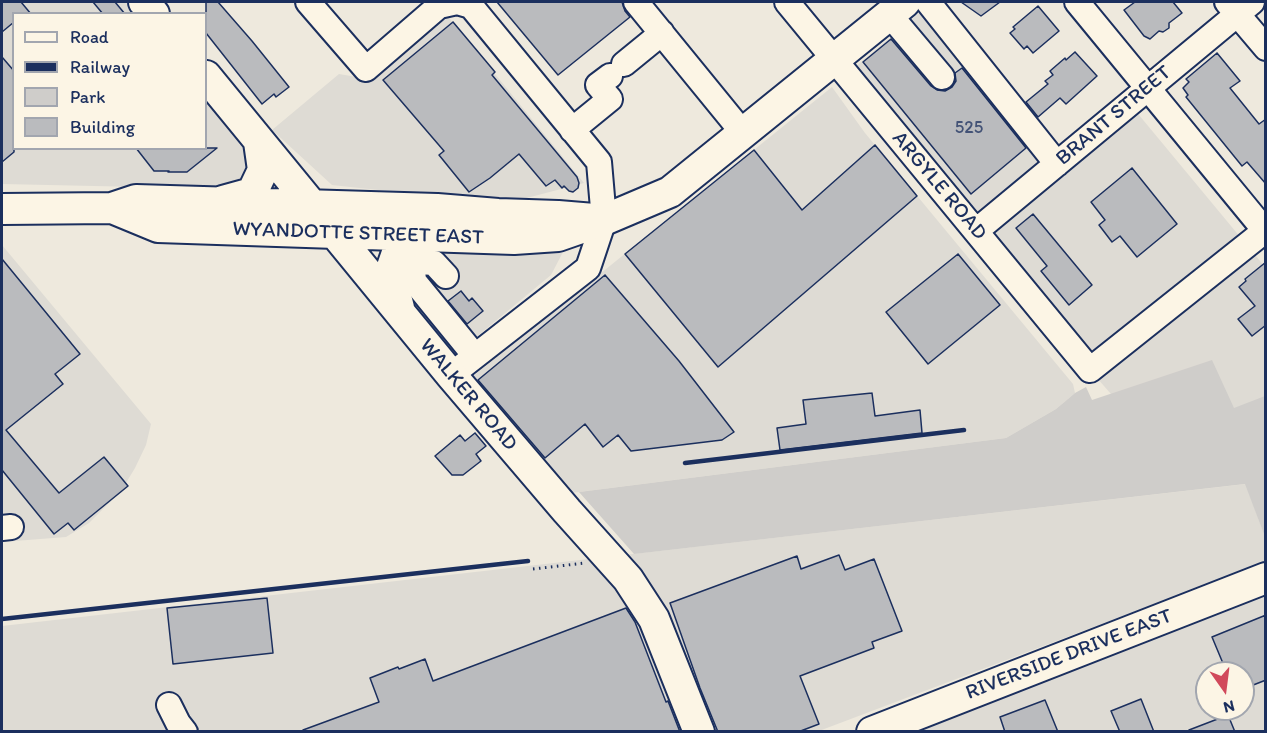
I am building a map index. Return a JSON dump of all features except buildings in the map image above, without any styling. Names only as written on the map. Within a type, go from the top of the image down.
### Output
[{"type":"main road","name":"WYANDOTTE STREET EAST","points":[[112,208],[158,227],[424,237],[514,239],[558,236],[604,220],[670,192],[897,8]]},
{"type":"main road","name":"WALKER ROAD","points":[[207,77],[451,375],[567,511],[621,570],[654,619],[699,732]]},
{"type":"main road","points":[[220,202],[252,193],[263,170],[259,142]]},
{"type":"main road","name":"WYANDOTTE STREET EAST","points":[[2,208],[112,208],[136,200],[437,209],[604,220]]},
{"type":"main road","points":[[399,311],[390,273],[399,248],[424,237]]},
{"type":"main road","name":"RIVERSIDE DRIVE EAST","points":[[872,732],[1266,578]]},
{"type":"street","points":[[308,2],[366,69],[439,6],[457,2],[471,6],[599,162],[604,220],[588,268],[451,375]]},
{"type":"street","points":[[636,2],[743,133]]},
{"type":"street","name":"ARGYLE ROAD","points":[[787,2],[1090,370],[1265,231]]},
{"type":"street","points":[[928,2],[1057,164]]},
{"type":"street","points":[[1077,2],[1265,231]]},
{"type":"street","points":[[1239,6],[1266,48]]},
{"type":"street","name":"BRANT STREET","points":[[976,231],[1148,88],[1239,6]]},
{"type":"street","points":[[897,8],[942,76]]},
{"type":"street","points":[[572,130],[610,99],[598,85],[662,33]]},
{"type":"street","points":[[446,276],[434,263],[419,262],[413,270],[414,281],[475,356]]},
{"type":"path","points":[[533,569],[586,563]]},
{"type":"shaded area","points":[[2,2],[130,2],[139,12],[12,12],[12,150],[207,150],[207,94],[252,151],[252,177],[233,189],[2,184]]},
{"type":"shaded area","points":[[932,2],[1063,163],[1134,109],[1265,267],[1265,430],[1139,426],[1090,370],[847,74]]},
{"type":"shaded area","points":[[446,14],[584,183],[519,200],[443,197],[332,185],[272,130],[339,74],[374,80]]},
{"type":"shaded area","points":[[832,87],[865,133],[1073,384],[1075,393],[1056,409],[1006,438],[563,494],[467,381]]},
{"type":"shaded area","points":[[2,245],[151,424],[146,445],[121,491],[89,523],[66,537],[2,542]]},
{"type":"shaded area","points":[[431,250],[563,252],[551,275],[469,343],[455,347],[413,302],[397,274]]},
{"type":"shaded area","points":[[1246,484],[1265,537],[1265,562],[819,731],[2,731],[2,626]]},
{"type":"shaded area","points":[[1265,588],[1265,731],[894,732]]},
{"type":"green space","points":[[1212,360],[1234,408],[1265,396],[1265,537],[1245,484],[634,554],[579,492],[1006,438],[1056,409],[1086,387],[1092,400]]},
{"type":"railway","points":[[685,463],[964,430]]},
{"type":"railway","points":[[2,619],[528,561]]}]
